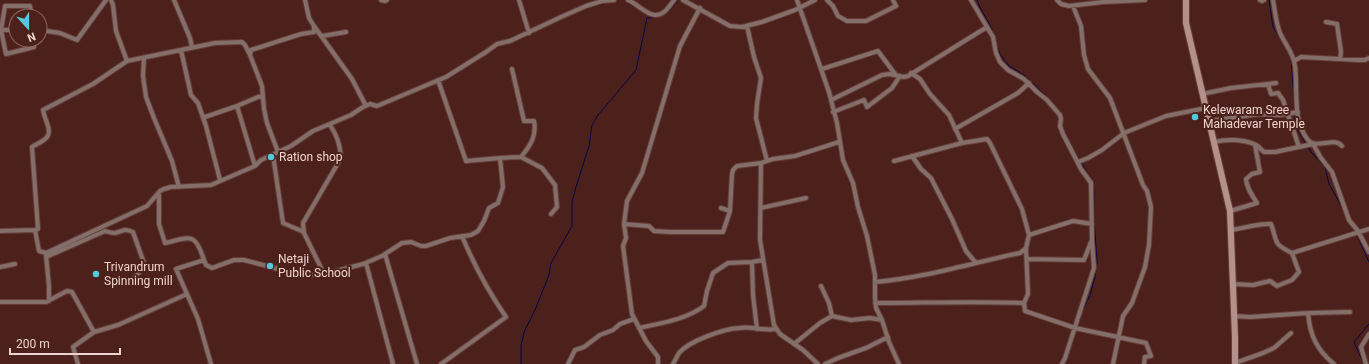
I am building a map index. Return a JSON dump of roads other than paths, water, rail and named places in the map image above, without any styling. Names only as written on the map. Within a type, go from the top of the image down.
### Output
[{"type":"main road","points":[[1186,0],[1186,23],[1230,211],[1235,364]]},
{"type":"street","points":[[48,31],[60,33],[78,40],[106,0]]},
{"type":"street","points":[[111,0],[116,31],[127,61]]},
{"type":"street","points":[[174,0],[190,38],[192,47]]},
{"type":"street","points":[[305,0],[309,18],[352,79],[366,106]]},
{"type":"street","points":[[381,0],[387,0]]},
{"type":"street","points":[[519,0],[529,32]]},
{"type":"street","points":[[46,255],[147,206],[164,189],[179,186],[211,185],[255,166],[261,160],[273,155],[313,131],[330,125],[370,104],[377,106],[438,80],[462,68],[497,44],[506,42],[582,8],[611,0]]},
{"type":"street","points":[[628,0],[652,15],[664,12],[674,0]]},
{"type":"street","points":[[683,0],[700,8],[719,21],[730,26],[742,27],[757,24],[799,8],[807,2],[815,0]]},
{"type":"street","points":[[797,0],[822,69],[831,100],[843,160],[853,183],[858,207],[867,236],[873,260],[876,308],[899,364]]},
{"type":"street","points":[[827,0],[833,6],[838,16],[842,19],[847,21],[866,21],[896,6],[893,0]]},
{"type":"street","points":[[971,0],[993,37],[996,53],[1000,62],[1008,70],[1029,83],[1060,115],[1062,134],[1091,183],[1094,268],[1062,364]]},
{"type":"street","points":[[1057,0],[1064,5],[1073,6],[1103,2],[1145,0]]},
{"type":"street","points":[[1260,0],[1264,0]]},
{"type":"street","points":[[1273,0],[1279,31],[1294,61],[1299,123],[1309,142],[1313,144],[1321,158],[1332,172],[1349,220],[1358,232],[1369,252]]},
{"type":"street","points":[[30,8],[30,6],[5,6],[1,30],[6,54],[30,48]]},
{"type":"street","points":[[1073,6],[1080,26],[1084,55],[1088,69],[1110,98],[1143,185],[1147,191],[1151,212],[1149,245],[1145,268],[1132,303],[1123,316],[1113,364]]},
{"type":"street","points":[[658,364],[658,357],[646,341],[632,314],[622,246],[626,238],[624,224],[627,201],[642,173],[680,46],[700,8]]},
{"type":"street","points":[[1326,22],[1337,24],[1342,52],[1340,59]]},
{"type":"street","points":[[250,55],[251,50],[263,45],[301,34],[314,32],[314,26]]},
{"type":"street","points":[[747,26],[754,57],[761,78],[756,118],[767,161]]},
{"type":"street","points":[[831,100],[882,75],[895,74],[904,77],[987,27]]},
{"type":"street","points":[[322,36],[346,32]]},
{"type":"street","points":[[46,255],[39,251],[35,230],[38,229],[32,147],[46,139],[49,134],[49,129],[43,110],[93,84],[127,61],[215,42],[242,42],[250,55],[262,86],[267,123],[278,152]]},
{"type":"street","points":[[181,50],[191,95],[198,103],[206,126],[220,180]]},
{"type":"street","points":[[822,69],[878,51],[895,74]]},
{"type":"street","points":[[1294,61],[1301,57],[1365,60],[1369,58]]},
{"type":"street","points":[[144,58],[142,76],[146,97],[172,161],[179,186]]},
{"type":"street","points":[[512,69],[524,121],[534,121],[535,128],[531,145],[521,157]]},
{"type":"street","points":[[911,73],[920,79],[930,94],[949,115],[962,143]]},
{"type":"street","points":[[833,112],[864,100],[867,107],[892,88],[900,76]]},
{"type":"street","points":[[438,80],[466,161],[521,157],[542,168],[555,185],[557,207],[551,214]]},
{"type":"street","points":[[955,129],[1018,93],[1029,83]]},
{"type":"street","points":[[1268,84],[1271,94],[1278,93],[1283,100],[1299,147]]},
{"type":"street","points":[[1202,94],[1231,88],[1276,84]]},
{"type":"street","points":[[204,118],[263,96]]},
{"type":"street","points":[[237,106],[255,166]]},
{"type":"street","points":[[1078,162],[1102,150],[1124,133],[1166,116],[1206,108]]},
{"type":"street","points":[[1209,121],[1259,114],[1279,116],[1298,112]]},
{"type":"street","points":[[324,274],[304,233],[303,223],[341,158],[338,137],[330,125]]},
{"type":"street","points":[[894,161],[962,143],[984,139],[989,141],[1022,208],[1030,235],[1026,248],[1028,294],[1024,303],[1025,312],[1101,335],[1118,336],[1146,343],[1151,356],[1145,356],[1144,364]]},
{"type":"street","points":[[1214,142],[1222,140],[1238,140],[1255,144],[1264,152],[1275,152],[1313,144],[1335,143],[1342,146]]},
{"type":"street","points":[[624,224],[649,226],[654,231],[724,232],[730,211],[733,170],[740,166],[795,156],[839,142]]},
{"type":"street","points":[[1230,211],[1257,203],[1246,185],[1246,179],[1252,174],[1260,172],[1255,144]]},
{"type":"street","points":[[273,155],[283,223],[304,233]]},
{"type":"street","points":[[912,156],[921,169],[931,178],[952,219],[966,251],[976,263]]},
{"type":"street","points":[[159,194],[159,224],[165,243],[192,238],[200,247],[206,265],[212,268],[234,260],[244,260],[300,274],[324,274],[366,263],[385,254],[402,243],[410,242],[421,246],[426,246],[450,238],[471,235],[478,231],[489,208],[498,203],[503,187],[500,158]]},
{"type":"street","points":[[761,163],[760,240],[776,329],[780,334],[818,364]]},
{"type":"street","points":[[761,208],[806,198]]},
{"type":"street","points":[[721,208],[730,211]]},
{"type":"street","points":[[1030,235],[1073,220],[1092,224]]},
{"type":"street","points":[[1231,230],[1263,223],[1271,224],[1275,234],[1275,241],[1280,247],[1292,253],[1299,272],[1292,280],[1277,286],[1270,281],[1254,284],[1233,284]]},
{"type":"street","points":[[1292,253],[1369,228]]},
{"type":"street","points":[[46,255],[105,231],[114,233],[124,229],[133,232],[145,266],[132,280]]},
{"type":"street","points":[[0,231],[35,230]]},
{"type":"street","points":[[441,364],[506,317],[489,292],[462,236]]},
{"type":"street","points":[[1027,259],[1084,260],[1092,240]]},
{"type":"street","points":[[875,282],[898,280],[976,263],[1020,253],[1026,248]]},
{"type":"street","points":[[385,254],[416,364]]},
{"type":"street","points":[[46,255],[49,301]]},
{"type":"street","points":[[204,260],[176,269],[198,319],[211,364]]},
{"type":"street","points":[[639,328],[670,322],[693,314],[704,306],[713,273],[728,263],[763,260]]},
{"type":"street","points":[[752,262],[753,295],[757,329]]},
{"type":"street","points":[[366,263],[393,364]]},
{"type":"street","points":[[0,266],[16,264]]},
{"type":"street","points":[[821,286],[829,303],[832,316]]},
{"type":"street","points":[[0,302],[46,302],[67,291],[72,292],[94,332]]},
{"type":"street","points":[[78,364],[73,347],[94,332],[118,324],[187,294]]},
{"type":"street","points":[[876,303],[985,301],[1024,303]]},
{"type":"street","points":[[1234,316],[1250,318],[1308,313],[1350,312]]},
{"type":"street","points":[[1308,313],[1309,327],[1318,348],[1334,364]]},
{"type":"street","points":[[794,344],[820,323],[832,316],[851,320],[870,318],[882,320]]},
{"type":"street","points":[[568,364],[575,350],[584,347],[600,335],[613,330],[620,324],[634,319]]},
{"type":"street","points":[[673,364],[679,353],[699,340],[738,328],[750,328],[766,331],[776,329]]},
{"type":"street","points":[[1235,364],[1274,348],[1291,333]]},
{"type":"street","points":[[1366,364],[1361,347],[1369,334]]},
{"type":"street","points":[[825,364],[866,348],[888,337]]},
{"type":"waterway","points":[[977,0],[994,34]]},
{"type":"waterway","points":[[1269,0],[1273,27],[1281,40]]},
{"type":"waterway","points":[[521,364],[521,346],[524,332],[535,310],[549,275],[551,263],[572,226],[572,202],[589,146],[592,125],[598,115],[636,70],[647,18],[665,14],[677,1]]},
{"type":"waterway","points":[[996,43],[1000,54],[1009,66],[1024,75],[1051,101],[1063,118]]},
{"type":"waterway","points":[[1291,58],[1295,110]]},
{"type":"waterway","points":[[1295,116],[1295,125],[1306,144]]},
{"type":"waterway","points":[[1072,147],[1079,159]]},
{"type":"waterway","points":[[1308,147],[1325,167],[1329,184],[1343,209]]},
{"type":"waterway","points":[[1082,164],[1091,179]]},
{"type":"waterway","points":[[1081,314],[1090,295],[1097,262],[1093,186]]},
{"type":"waterway","points":[[1357,235],[1369,262]]},
{"type":"waterway","points":[[1364,364],[1354,342],[1369,324]]},
{"type":"waterway","points":[[1066,350],[1070,336]]},
{"type":"place","name":"Kelewaram Sree Mahadevar Temple","points":[[1195,117]]},
{"type":"place","name":"Ration shop","points":[[271,157]]},
{"type":"place","name":"Netaji Public School","points":[[270,266]]},
{"type":"place","name":"Trivandrum Spinning mill","points":[[96,274]]}]
